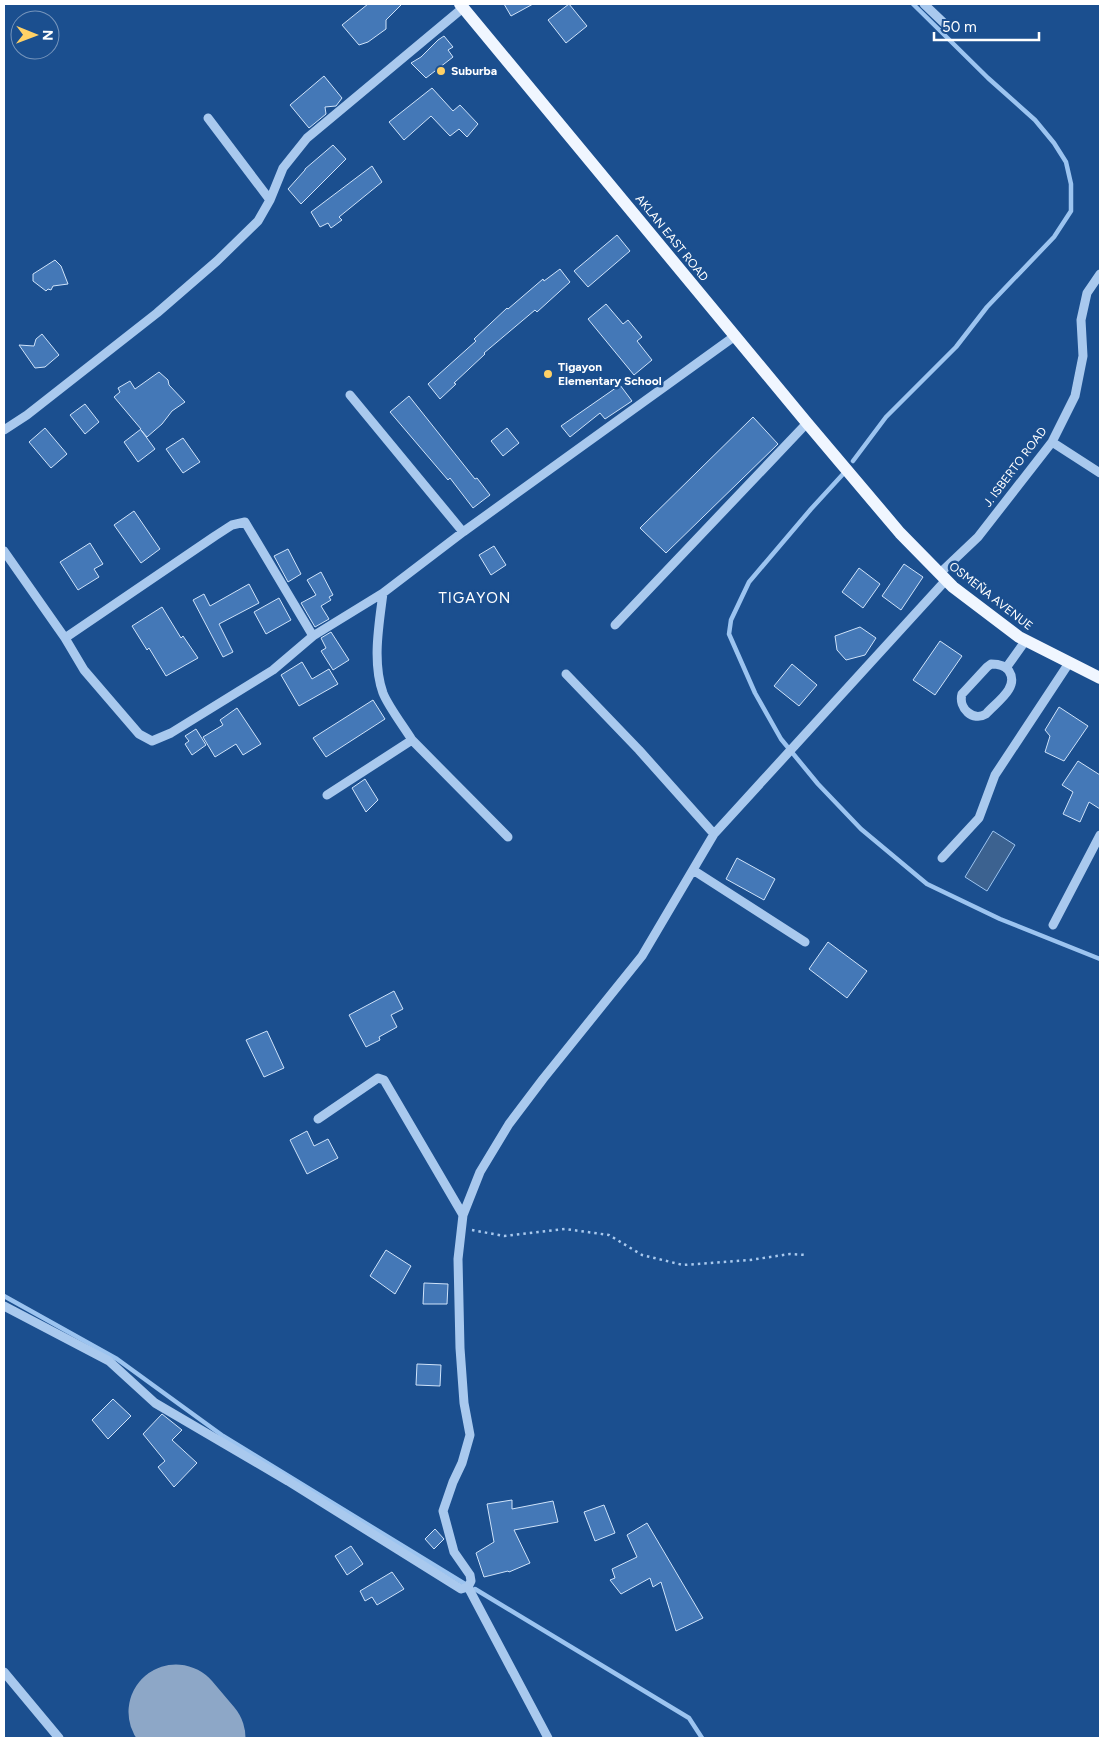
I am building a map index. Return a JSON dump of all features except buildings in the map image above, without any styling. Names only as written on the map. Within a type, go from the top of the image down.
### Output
[{"type":"main road","name":"AKLAN EAST ROAD","points":[[462,6],[862,490]]},
{"type":"main road","name":"OSMEÑA AVENUE","points":[[862,490],[942,577],[1026,640],[1100,678]]},
{"type":"street","points":[[924,4],[946,25]]},
{"type":"street","points":[[4,430],[27,415],[164,307],[217,261],[258,221],[270,200],[283,168],[307,138],[462,6]]},
{"type":"street","points":[[208,118],[270,200]]},
{"type":"street","name":"J. ISBERTO ROAD","points":[[548,1738],[468,1587],[471,1581],[470,1574],[454,1552],[443,1511],[462,1463],[470,1435],[464,1403],[458,1306],[458,1259],[463,1214],[480,1172],[509,1124],[642,956],[714,834],[978,537],[1052,442],[1075,396],[1082,356],[1081,320],[1087,293],[1100,274]]},
{"type":"street","points":[[4,551],[65,638],[84,670],[139,734],[152,741],[171,733],[273,670],[313,636],[383,593],[463,532],[735,336]]},
{"type":"street","points":[[350,395],[463,532]]},
{"type":"street","points":[[616,625],[807,423]]},
{"type":"street","points":[[1052,442],[1100,473]]},
{"type":"street","points":[[65,638],[232,525],[245,522],[313,636]]},
{"type":"street","points":[[383,593],[377,644],[379,673],[384,694],[412,740],[508,837]]},
{"type":"street","points":[[1006,668],[1026,640]]},
{"type":"street","points":[[942,858],[979,818],[995,776],[1070,663]]},
{"type":"street","points":[[996,664],[1006,668],[1011,676],[1010,687],[986,714],[974,716],[963,708],[960,698],[962,694],[987,667],[996,664]]},
{"type":"street","points":[[566,674],[639,750],[714,834]]},
{"type":"street","points":[[327,795],[412,740]]},
{"type":"street","points":[[1053,926],[1100,835]]},
{"type":"street","points":[[693,870],[805,942]]},
{"type":"street","points":[[318,1119],[378,1078],[384,1080],[463,1214]]},
{"type":"street","points":[[4,1306],[109,1361],[155,1403],[288,1480],[461,1589],[468,1587]]},
{"type":"street","points":[[4,1672],[59,1738]]},
{"type":"path","points":[[461,1228],[504,1236],[565,1229],[608,1235],[642,1255],[683,1265],[750,1260],[790,1254],[806,1255]]},
{"type":"water","points":[[993,831],[1015,845],[987,891],[965,877]]},
{"type":"waterway","points":[[853,461],[886,417],[956,347],[987,307],[1054,237],[1071,211],[1071,184],[1066,162],[1054,143],[1035,120],[988,78],[913,4]]},
{"type":"waterway","points":[[844,473],[749,582],[731,620],[729,634],[755,693],[781,739],[818,784],[861,829],[927,884],[1000,919],[1100,959]]},
{"type":"waterway","points":[[4,1296],[117,1359],[223,1436],[465,1584]]},
{"type":"waterway","points":[[475,1589],[689,1718],[702,1738]]},
{"type":"runway","points":[[176,1712],[198,1738]]},
{"type":"place","name":"Suburba","points":[[441,71]]},
{"type":"place","name":"Tigayon Elementary School","points":[[548,374]]},
{"type":"district","name":"TIGAYON","points":[[475,598]]}]
